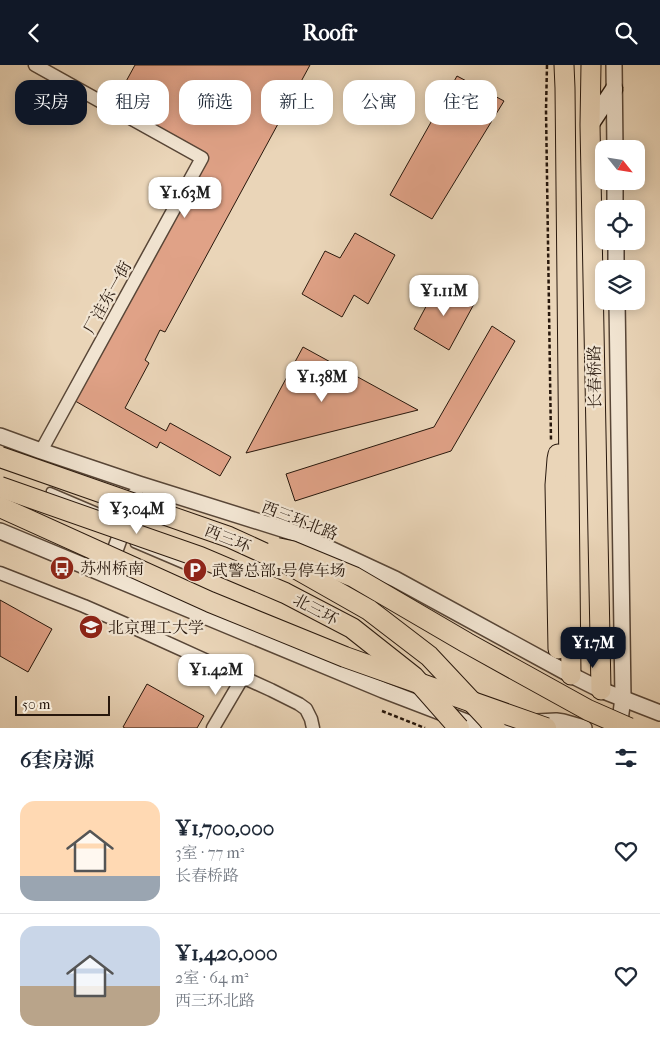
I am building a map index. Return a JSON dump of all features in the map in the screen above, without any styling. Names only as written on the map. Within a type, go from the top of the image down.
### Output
[{"type":"highway","name":"西三环","points":[[0,457],[229,537],[288,564],[368,610],[429,656],[488,719],[478,727]]},
{"type":"highway","name":"北三环","points":[[0,487],[200,557],[285,593],[352,628],[478,727]]},
{"type":"highway","points":[[0,507],[210,602],[345,657],[557,725]]},
{"type":"highway","points":[[229,537],[290,551],[354,577],[493,658],[588,710],[628,728]]},
{"type":"main road","name":"长春桥路","points":[[564,65],[568,422],[565,672]]},
{"type":"main road","name":"长春桥路","points":[[591,65],[590,125],[601,690]]},
{"type":"main road","points":[[590,125],[614,89]]},
{"type":"street","name":"厂洼东一街","points":[[35,65],[202,158],[42,451]]},
{"type":"street","points":[[614,65],[615,140]]},
{"type":"street","name":"长春桥路","points":[[617,310],[623,698],[619,728]]},
{"type":"street","name":"西三环北路","points":[[0,436],[139,484],[298,535],[395,579],[601,690],[660,713]]},
{"type":"street","points":[[106,576],[120,538],[121,521],[139,484]]},
{"type":"street","points":[[0,531],[365,683],[478,727],[557,725],[584,728]]},
{"type":"street","points":[[0,573],[92,609],[299,704],[306,709],[313,728]]},
{"type":"street","points":[[557,725],[565,672]]},
{"type":"street","points":[[214,728],[243,677]]},
{"type":"street","points":[[601,690],[606,728]]},
{"type":"lane","points":[[50,491],[100,512]]},
{"type":"lane","points":[[120,538],[195,570]]},
{"type":"path","points":[[547,65],[551,447]]},
{"type":"path","points":[[382,711],[426,728]]},
{"type":"building","points":[[135,65],[310,65],[302,80],[261,80],[261,125],[277,125],[165,332],[160,330],[145,360],[149,363],[125,408],[166,431],[170,423],[231,457],[220,476],[160,442],[157,448],[70,398],[202,158],[144,125],[169,125],[169,80],[127,80]]},
{"type":"building","points":[[457,76],[465,80],[455,80]]},
{"type":"building","points":[[497,97],[504,101],[497,112]]},
{"type":"building","points":[[429,125],[489,125],[432,219],[390,195]]},
{"type":"building","points":[[355,233],[395,255],[368,304],[354,295],[342,317],[302,294],[325,251],[340,258]]},
{"type":"building","points":[[438,284],[474,304],[449,350],[414,329]]},
{"type":"building","points":[[492,326],[515,341],[451,451],[295,501],[286,474],[434,427]]},
{"type":"building","points":[[303,347],[418,410],[246,453]]},
{"type":"building","points":[[0,600],[52,629],[28,672],[0,656]]},
{"type":"building","points":[[147,684],[204,716],[197,728],[123,727]]},
{"type":"place","name":"苏州桥南","points":[[62,568]]},
{"type":"place","name":"武警总部1号停车场","points":[[195,570]]},
{"type":"place","name":"北京理工大学","points":[[91,627]]}]
